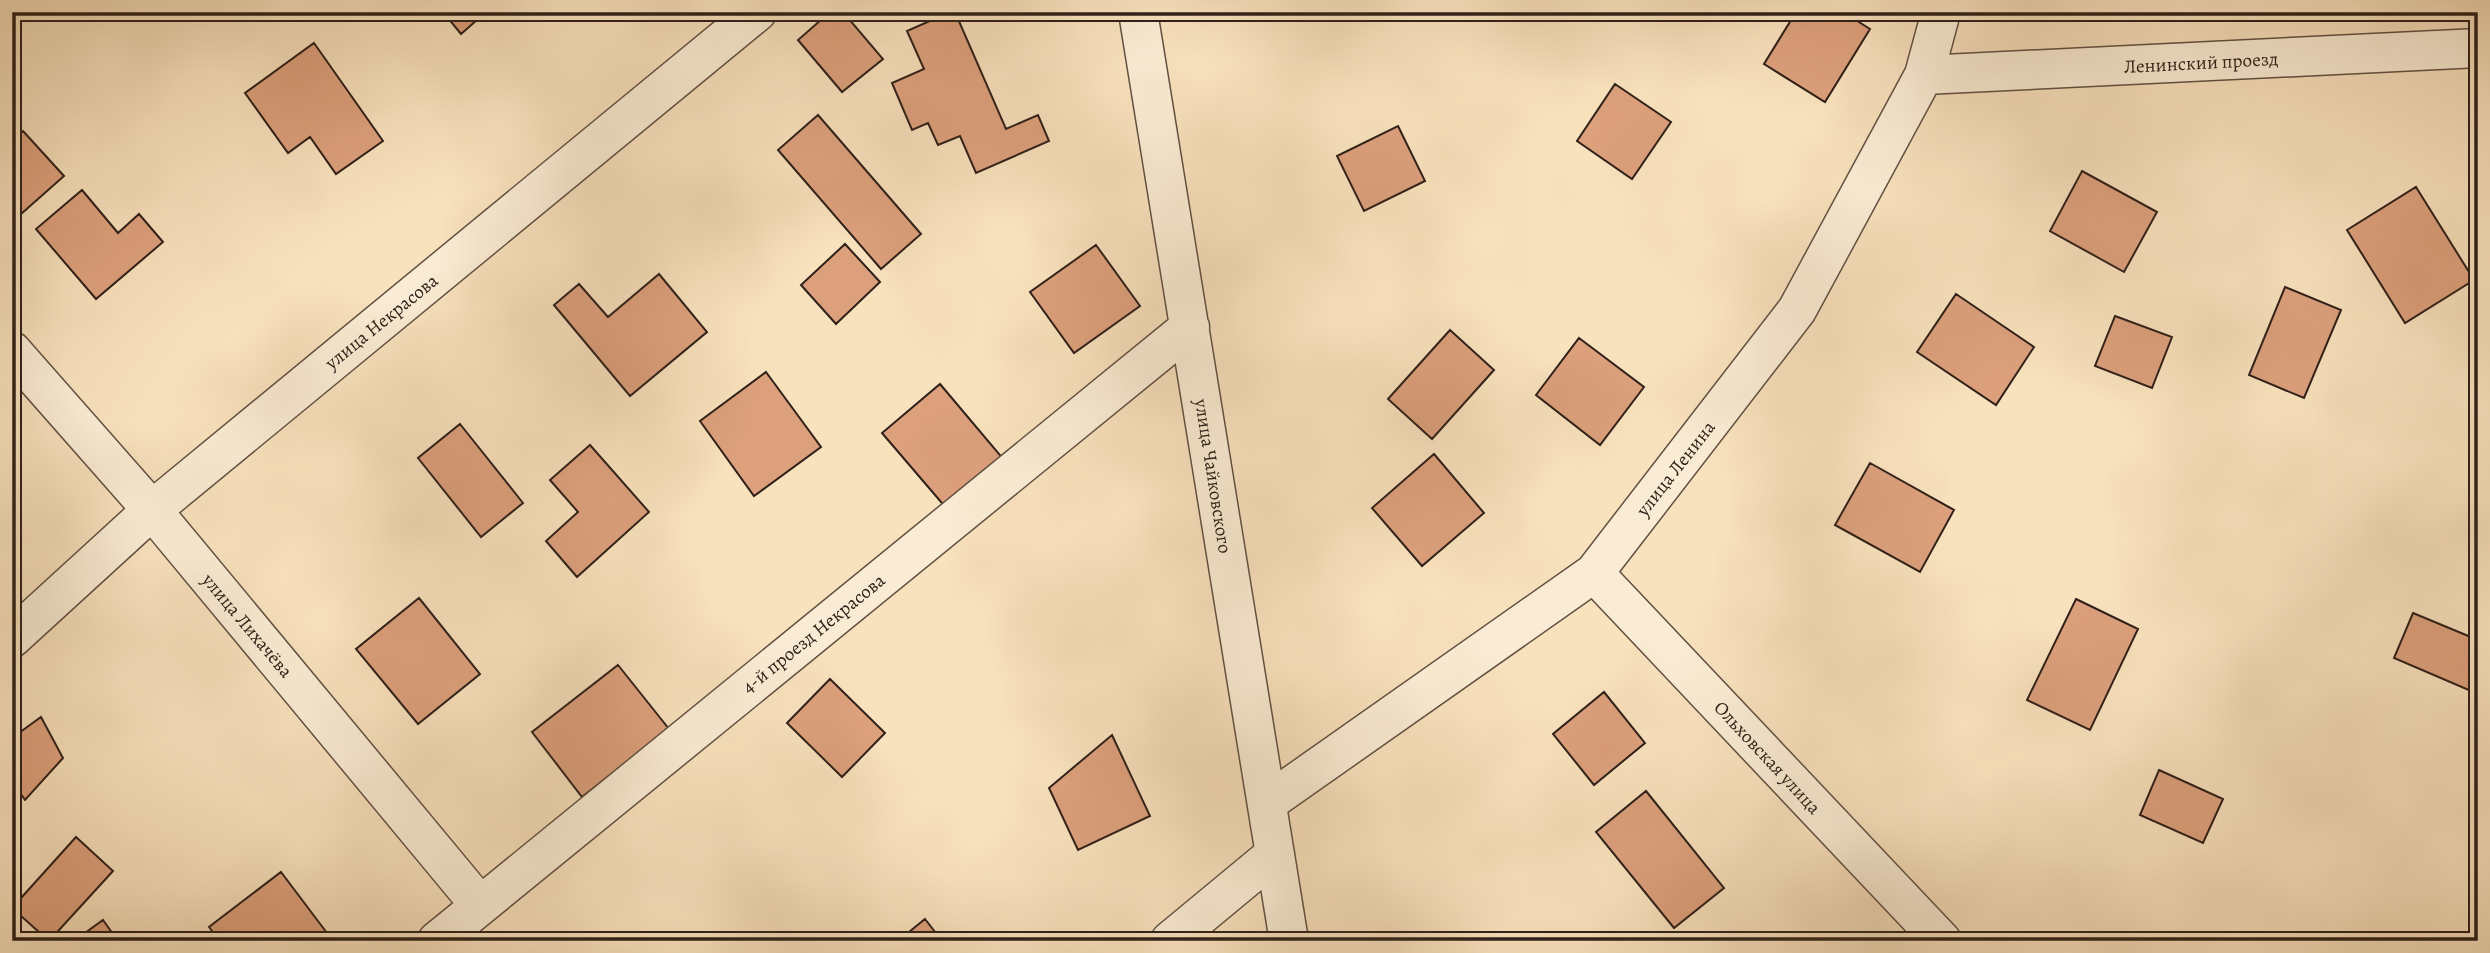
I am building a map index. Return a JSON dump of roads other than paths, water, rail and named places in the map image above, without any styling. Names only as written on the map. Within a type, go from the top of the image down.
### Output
[{"type":"street","name":"улица Некрасова","points":[[12,638],[152,510],[757,12]]},
{"type":"street","name":"улица Чайковского","points":[[1138,12],[1290,941]]},
{"type":"street","name":"улица Ленина","points":[[1267,803],[1594,573],[1797,310],[1924,75],[1941,12]]},
{"type":"street","name":"Ленинский проезд","points":[[1924,75],[2478,48]]},
{"type":"street","name":"4-й проезд Некрасова","points":[[437,941],[479,904],[1190,327]]},
{"type":"street","name":"улица Лихачёва","points":[[12,351],[152,510],[479,904]]},
{"type":"street","name":"Ольховская улица","points":[[1594,573],[1942,941]]},
{"type":"street","points":[[1170,941],[1275,854]]}]
